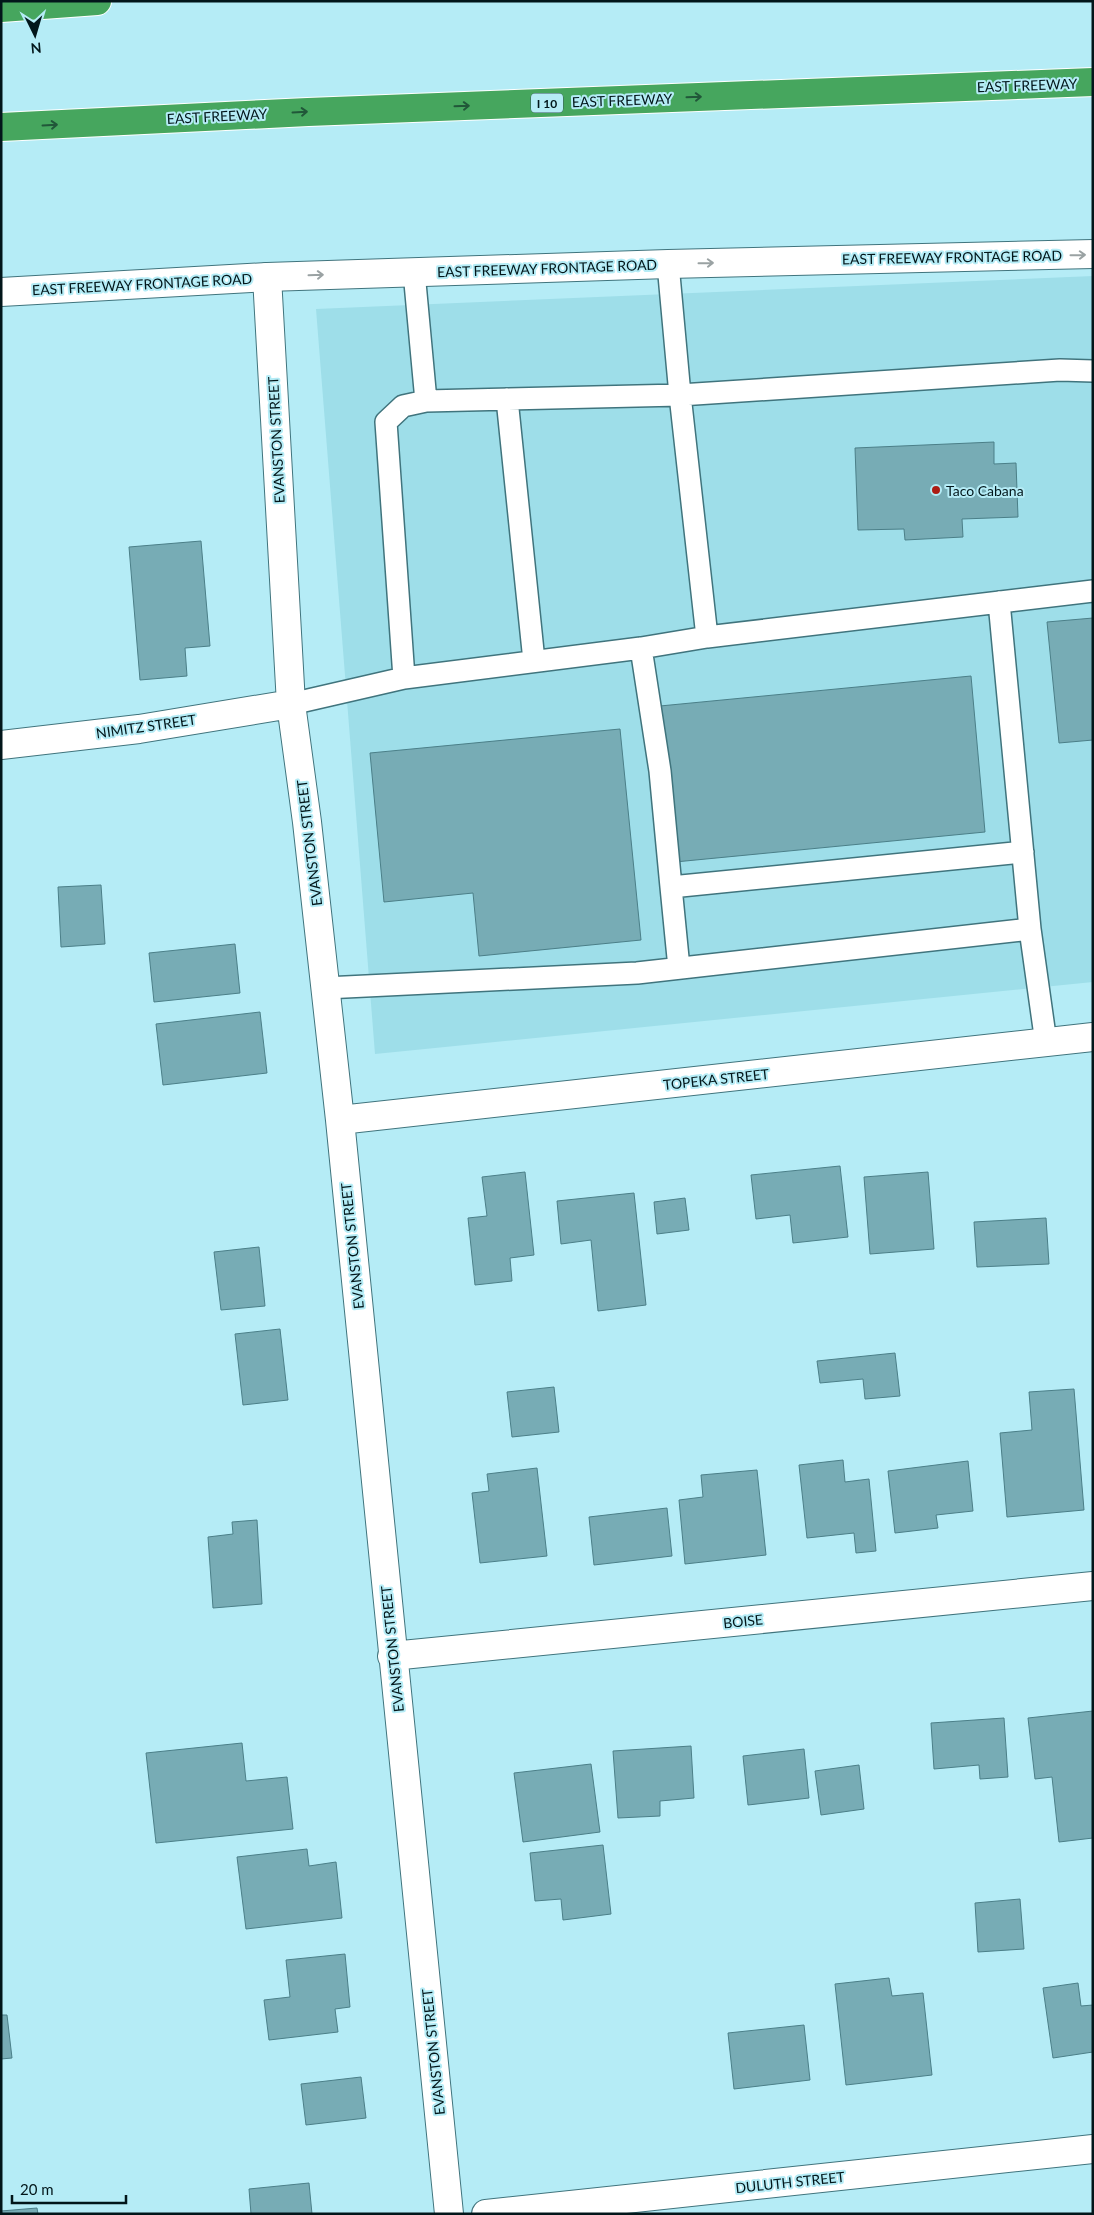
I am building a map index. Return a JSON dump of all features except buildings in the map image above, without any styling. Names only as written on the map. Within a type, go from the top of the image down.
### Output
[{"type":"highway","points":[[1,8],[97,1]]},
{"type":"highway","name":"EAST FREEWAY","points":[[1,127],[308,112],[1093,82]]},
{"type":"street","name":"EAST FREEWAY FRONTAGE ROAD","points":[[1,292],[267,277],[668,264],[1093,254]]},
{"type":"street","name":"EVANSTON STREET","points":[[267,277],[291,704],[307,822],[340,1120],[392,1656],[450,2214]]},
{"type":"street","name":"NIMITZ STREET","points":[[1,745],[140,729],[291,704]]},
{"type":"street","name":"TOPEKA STREET","points":[[340,1120],[1093,1038]]},
{"type":"street","name":"BOISE","points":[[392,1656],[1093,1586]]},
{"type":"street","name":"DULUTH STREET","points":[[486,2214],[1093,2150]]},
{"type":"lane","points":[[668,264],[706,637]]},
{"type":"lane","points":[[414,272],[426,400]]},
{"type":"lane","points":[[404,678],[386,422],[403,406],[426,400],[680,395],[1060,370],[1093,371]]},
{"type":"lane","points":[[507,399],[534,661]]},
{"type":"lane","points":[[291,704],[404,678],[642,648],[706,637],[1093,591]]},
{"type":"lane","points":[[999,602],[1030,929],[1046,1043]]},
{"type":"lane","points":[[642,648],[660,771],[679,968]]},
{"type":"lane","points":[[671,888],[1023,852]]},
{"type":"lane","points":[[325,988],[637,973],[1030,929]]},
{"type":"shaded area","points":[[1093,276],[1093,982],[375,1054],[316,309]]},
{"type":"place","name":"Taco Cabana","points":[[936,490]]}]
